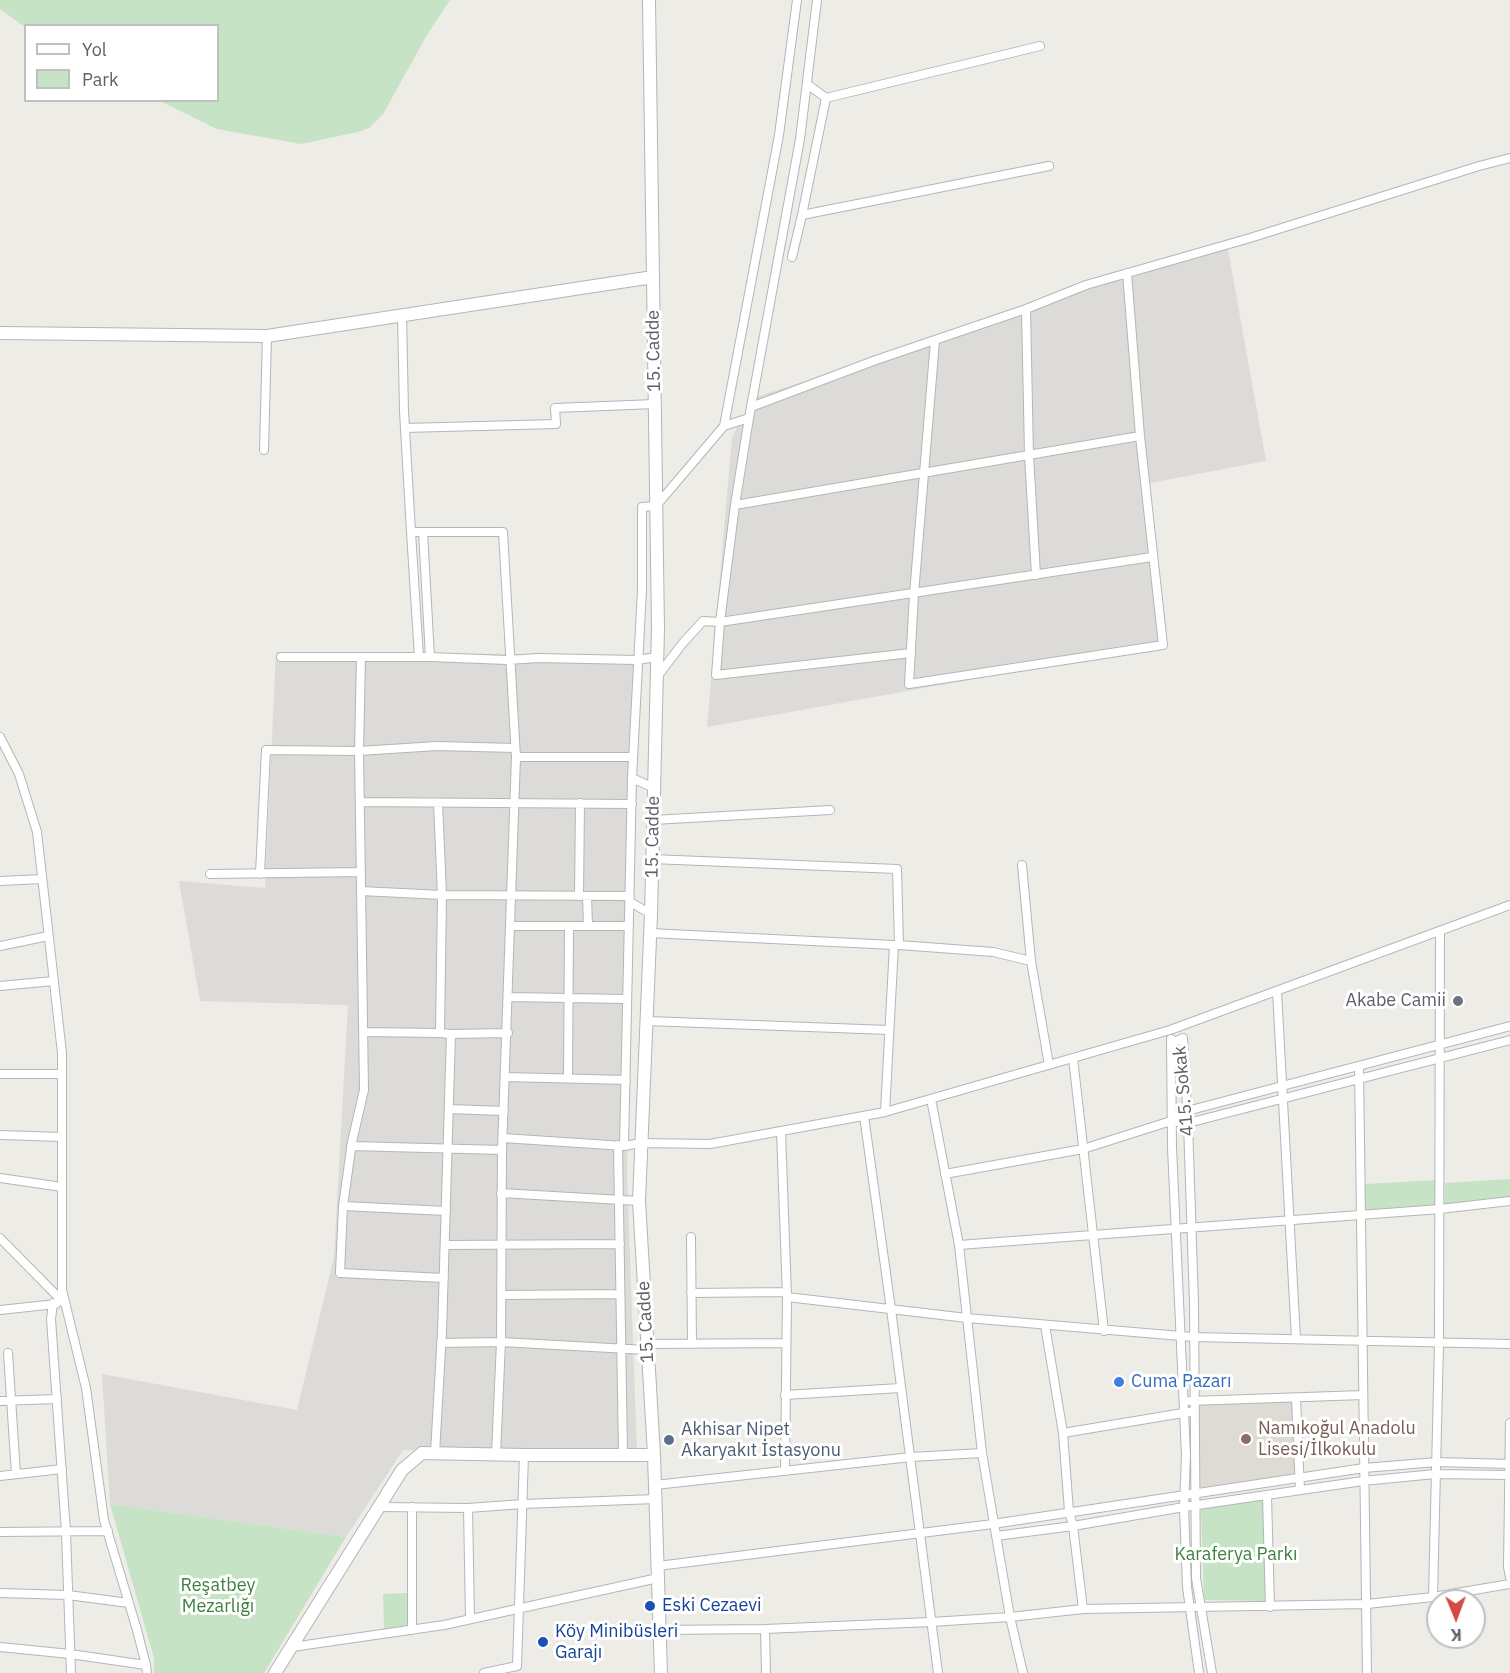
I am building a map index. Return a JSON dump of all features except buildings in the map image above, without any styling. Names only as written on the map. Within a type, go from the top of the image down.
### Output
[{"type":"main road","name":"15. Cadde","points":[[649,0],[657,677],[651,914],[639,1201],[654,1455],[661,1673]]},
{"type":"main road","points":[[0,333],[267,336],[653,277]]},
{"type":"main road","points":[[280,1671],[292,1647],[402,1470],[422,1453],[654,1455]]},
{"type":"street","points":[[623,1454],[619,1199],[626,1080],[632,778],[642,590],[642,507],[656,506],[723,426],[779,135],[797,0]]},
{"type":"street","points":[[817,0],[801,139],[735,505],[720,622],[716,675],[911,653]]},
{"type":"street","points":[[826,98],[1040,46]]},
{"type":"street","points":[[807,84],[826,98]]},
{"type":"street","points":[[792,257],[826,98]]},
{"type":"street","points":[[751,407],[876,360],[1026,309],[1086,285],[1250,238],[1510,158]]},
{"type":"street","points":[[802,216],[1049,166]]},
{"type":"street","points":[[935,341],[914,594],[909,684],[1162,645],[1140,436],[1127,273]]},
{"type":"street","points":[[1026,309],[1029,455],[1036,575]]},
{"type":"street","points":[[402,315],[405,428],[419,657]]},
{"type":"street","points":[[264,450],[267,336]]},
{"type":"street","points":[[405,428],[556,424],[555,408],[655,404]]},
{"type":"street","points":[[723,426],[749,418]]},
{"type":"street","points":[[735,505],[1140,436]]},
{"type":"street","points":[[411,532],[503,532],[516,757],[508,1033],[502,1150],[501,1342],[496,1454]]},
{"type":"street","points":[[423,532],[430,657]]},
{"type":"street","points":[[657,677],[682,644],[704,621],[720,622],[1152,557]]},
{"type":"street","points":[[281,657],[510,659],[538,657],[637,660],[657,657]]},
{"type":"street","points":[[361,657],[359,751],[364,1090],[351,1146],[343,1206],[340,1273],[444,1278]]},
{"type":"street","points":[[0,736],[4,751],[19,774],[37,832],[62,1053],[63,1290],[86,1388],[104,1520],[146,1669],[70,1654],[0,1647]]},
{"type":"street","points":[[260,874],[266,750],[359,751],[436,746],[515,748]]},
{"type":"street","points":[[516,757],[633,757]]},
{"type":"street","points":[[632,778],[654,788]]},
{"type":"street","points":[[360,802],[632,804]]},
{"type":"street","points":[[438,803],[442,895],[440,1033]]},
{"type":"street","points":[[580,803],[583,896],[588,926]]},
{"type":"street","points":[[653,820],[830,810]]},
{"type":"street","points":[[652,859],[897,869],[897,945],[889,1030],[885,1112]]},
{"type":"street","points":[[1022,865],[1031,961],[1048,1065]]},
{"type":"street","points":[[210,874],[361,872]]},
{"type":"street","points":[[0,881],[42,879]]},
{"type":"street","points":[[361,891],[630,899],[651,914]]},
{"type":"street","points":[[503,1138],[621,1145],[710,1144],[885,1112],[1170,1030],[1510,905]]},
{"type":"street","points":[[511,926],[629,926]]},
{"type":"street","points":[[568,1078],[570,927]]},
{"type":"street","points":[[1433,1589],[1439,1343],[1440,931]]},
{"type":"street","points":[[650,933],[993,951],[1031,961]]},
{"type":"street","points":[[0,946],[48,936]]},
{"type":"street","points":[[0,986],[53,981]]},
{"type":"street","points":[[1277,991],[1296,1339]]},
{"type":"street","points":[[509,997],[627,999]]},
{"type":"street","points":[[646,1021],[889,1030]]},
{"type":"street","points":[[945,1174],[1083,1149],[1172,1121],[1187,1111],[1510,1026]]},
{"type":"street","points":[[1170,1030],[1172,1043]]},
{"type":"street","points":[[363,1032],[508,1033]]},
{"type":"street","points":[[435,1453],[444,1278],[451,1034]]},
{"type":"street","name":"415. Sokak","points":[[1199,1673],[1189,1608],[1184,1507],[1186,1494],[1184,1413],[1172,1121],[1172,1043],[1183,1038],[1188,1123],[1196,1412],[1196,1578],[1212,1673]]},
{"type":"street","points":[[1172,1121],[1188,1123],[1510,1040]]},
{"type":"street","points":[[1073,1058],[1104,1330]]},
{"type":"street","points":[[1359,1066],[1367,1673]]},
{"type":"street","points":[[0,1074],[62,1074]]},
{"type":"street","points":[[506,1077],[626,1080]]},
{"type":"street","points":[[931,1099],[959,1245],[982,1453],[993,1524],[1023,1673]]},
{"type":"street","points":[[449,1110],[504,1111]]},
{"type":"street","points":[[864,1116],[938,1673]]},
{"type":"street","points":[[781,1131],[787,1295],[785,1471]]},
{"type":"street","points":[[0,1135],[62,1137]]},
{"type":"street","points":[[351,1146],[502,1150]]},
{"type":"street","points":[[0,1178],[62,1187]]},
{"type":"street","points":[[501,1193],[639,1201]]},
{"type":"street","points":[[959,1245],[1361,1213],[1440,1209],[1510,1201]]},
{"type":"street","points":[[343,1206],[446,1211]]},
{"type":"street","points":[[691,1237],[692,1344]]},
{"type":"street","points":[[0,1238],[66,1305]]},
{"type":"street","points":[[444,1245],[620,1244]]},
{"type":"street","points":[[691,1293],[787,1295],[967,1318],[1193,1336],[1510,1344]]},
{"type":"street","points":[[501,1295],[620,1294]]},
{"type":"street","points":[[0,1310],[53,1303],[66,1305]]},
{"type":"street","points":[[53,1303],[51,1319],[66,1532],[71,1673]]},
{"type":"street","points":[[1045,1325],[1063,1433],[1070,1511],[1083,1609]]},
{"type":"street","points":[[441,1343],[501,1342],[621,1349],[692,1344],[786,1343]]},
{"type":"street","points":[[8,1353],[16,1474]]},
{"type":"street","points":[[785,1395],[900,1388]]},
{"type":"street","points":[[1183,1402],[1363,1395]]},
{"type":"street","points":[[1296,1398],[1300,1490]]},
{"type":"street","points":[[0,1401],[57,1399]]},
{"type":"street","points":[[1063,1433],[1196,1412]]},
{"type":"street","points":[[1510,1423],[1508,1568],[1510,1577]]},
{"type":"street","points":[[655,1485],[911,1457],[982,1453]]},
{"type":"street","points":[[484,1673],[504,1671],[517,1665],[524,1455]]},
{"type":"street","points":[[292,1647],[412,1630],[470,1619],[658,1572],[920,1532],[993,1524],[1364,1468],[1437,1462],[1510,1464]]},
{"type":"street","points":[[0,1476],[62,1469]]},
{"type":"street","points":[[996,1536],[1363,1480],[1435,1474],[1510,1475]]},
{"type":"street","points":[[1267,1495],[1270,1607]]},
{"type":"street","points":[[380,1507],[468,1508],[656,1499]]},
{"type":"street","points":[[412,1508],[412,1630]]},
{"type":"street","points":[[468,1508],[470,1619]]},
{"type":"street","points":[[0,1532],[108,1531]]},
{"type":"street","points":[[1480,1589],[1510,1584]]},
{"type":"street","points":[[0,1593],[68,1595],[129,1604]]},
{"type":"street","points":[[660,1630],[765,1629],[931,1622],[1083,1609],[1366,1604],[1426,1598]]},
{"type":"street","points":[[765,1629],[766,1673]]},
{"type":"shaded area","points":[[1227,244],[1266,461],[1145,484],[1163,645],[707,727],[732,437],[753,398]]},
{"type":"shaded area","points":[[276,652],[640,655],[627,1171],[637,1454],[403,1450],[346,1537],[110,1504],[102,1374],[297,1410],[334,1257],[348,1005],[200,1001],[179,881],[265,888]]},
{"type":"shaded area","name":"Namıkoğul Anadolu Lisesi/İlkokulu","points":[[1296,1398],[1298,1478],[1196,1493],[1195,1401]]},
{"type":"green space","points":[[0,0],[450,0],[427,35],[383,114],[369,128],[301,144],[217,129],[162,102],[219,102],[219,24],[24,24],[24,26],[0,9]]},
{"type":"green space","points":[[1510,1179],[1510,1198],[1445,1205],[1445,1183]]},
{"type":"green space","points":[[1437,1180],[1436,1206],[1365,1210],[1365,1184]]},
{"type":"green space","name":"Karaferya Parkı","points":[[1267,1499],[1270,1601],[1204,1600],[1201,1509]]},
{"type":"green space","name":"Reşatbey Mezarlığı","points":[[110,1504],[346,1537],[264,1673],[154,1673],[154,1658]]},
{"type":"green space","points":[[407,1593],[410,1626],[384,1630],[383,1594]]},
{"type":"place","name":"Akabe Camii","points":[[1458,1001]]},
{"type":"place","name":"Cuma Pazarı","points":[[1119,1382]]},
{"type":"place","name":"Namıkoğul Anadolu Lisesi/İlkokulu","points":[[1246,1439]]},
{"type":"place","name":"Akhisar Nipet Akaryakıt İstasyonu","points":[[669,1440]]},
{"type":"place","name":"Eski Cezaevi","points":[[650,1606]]},
{"type":"place","name":"Köy Minibüsleri Garajı","points":[[543,1642]]}]
